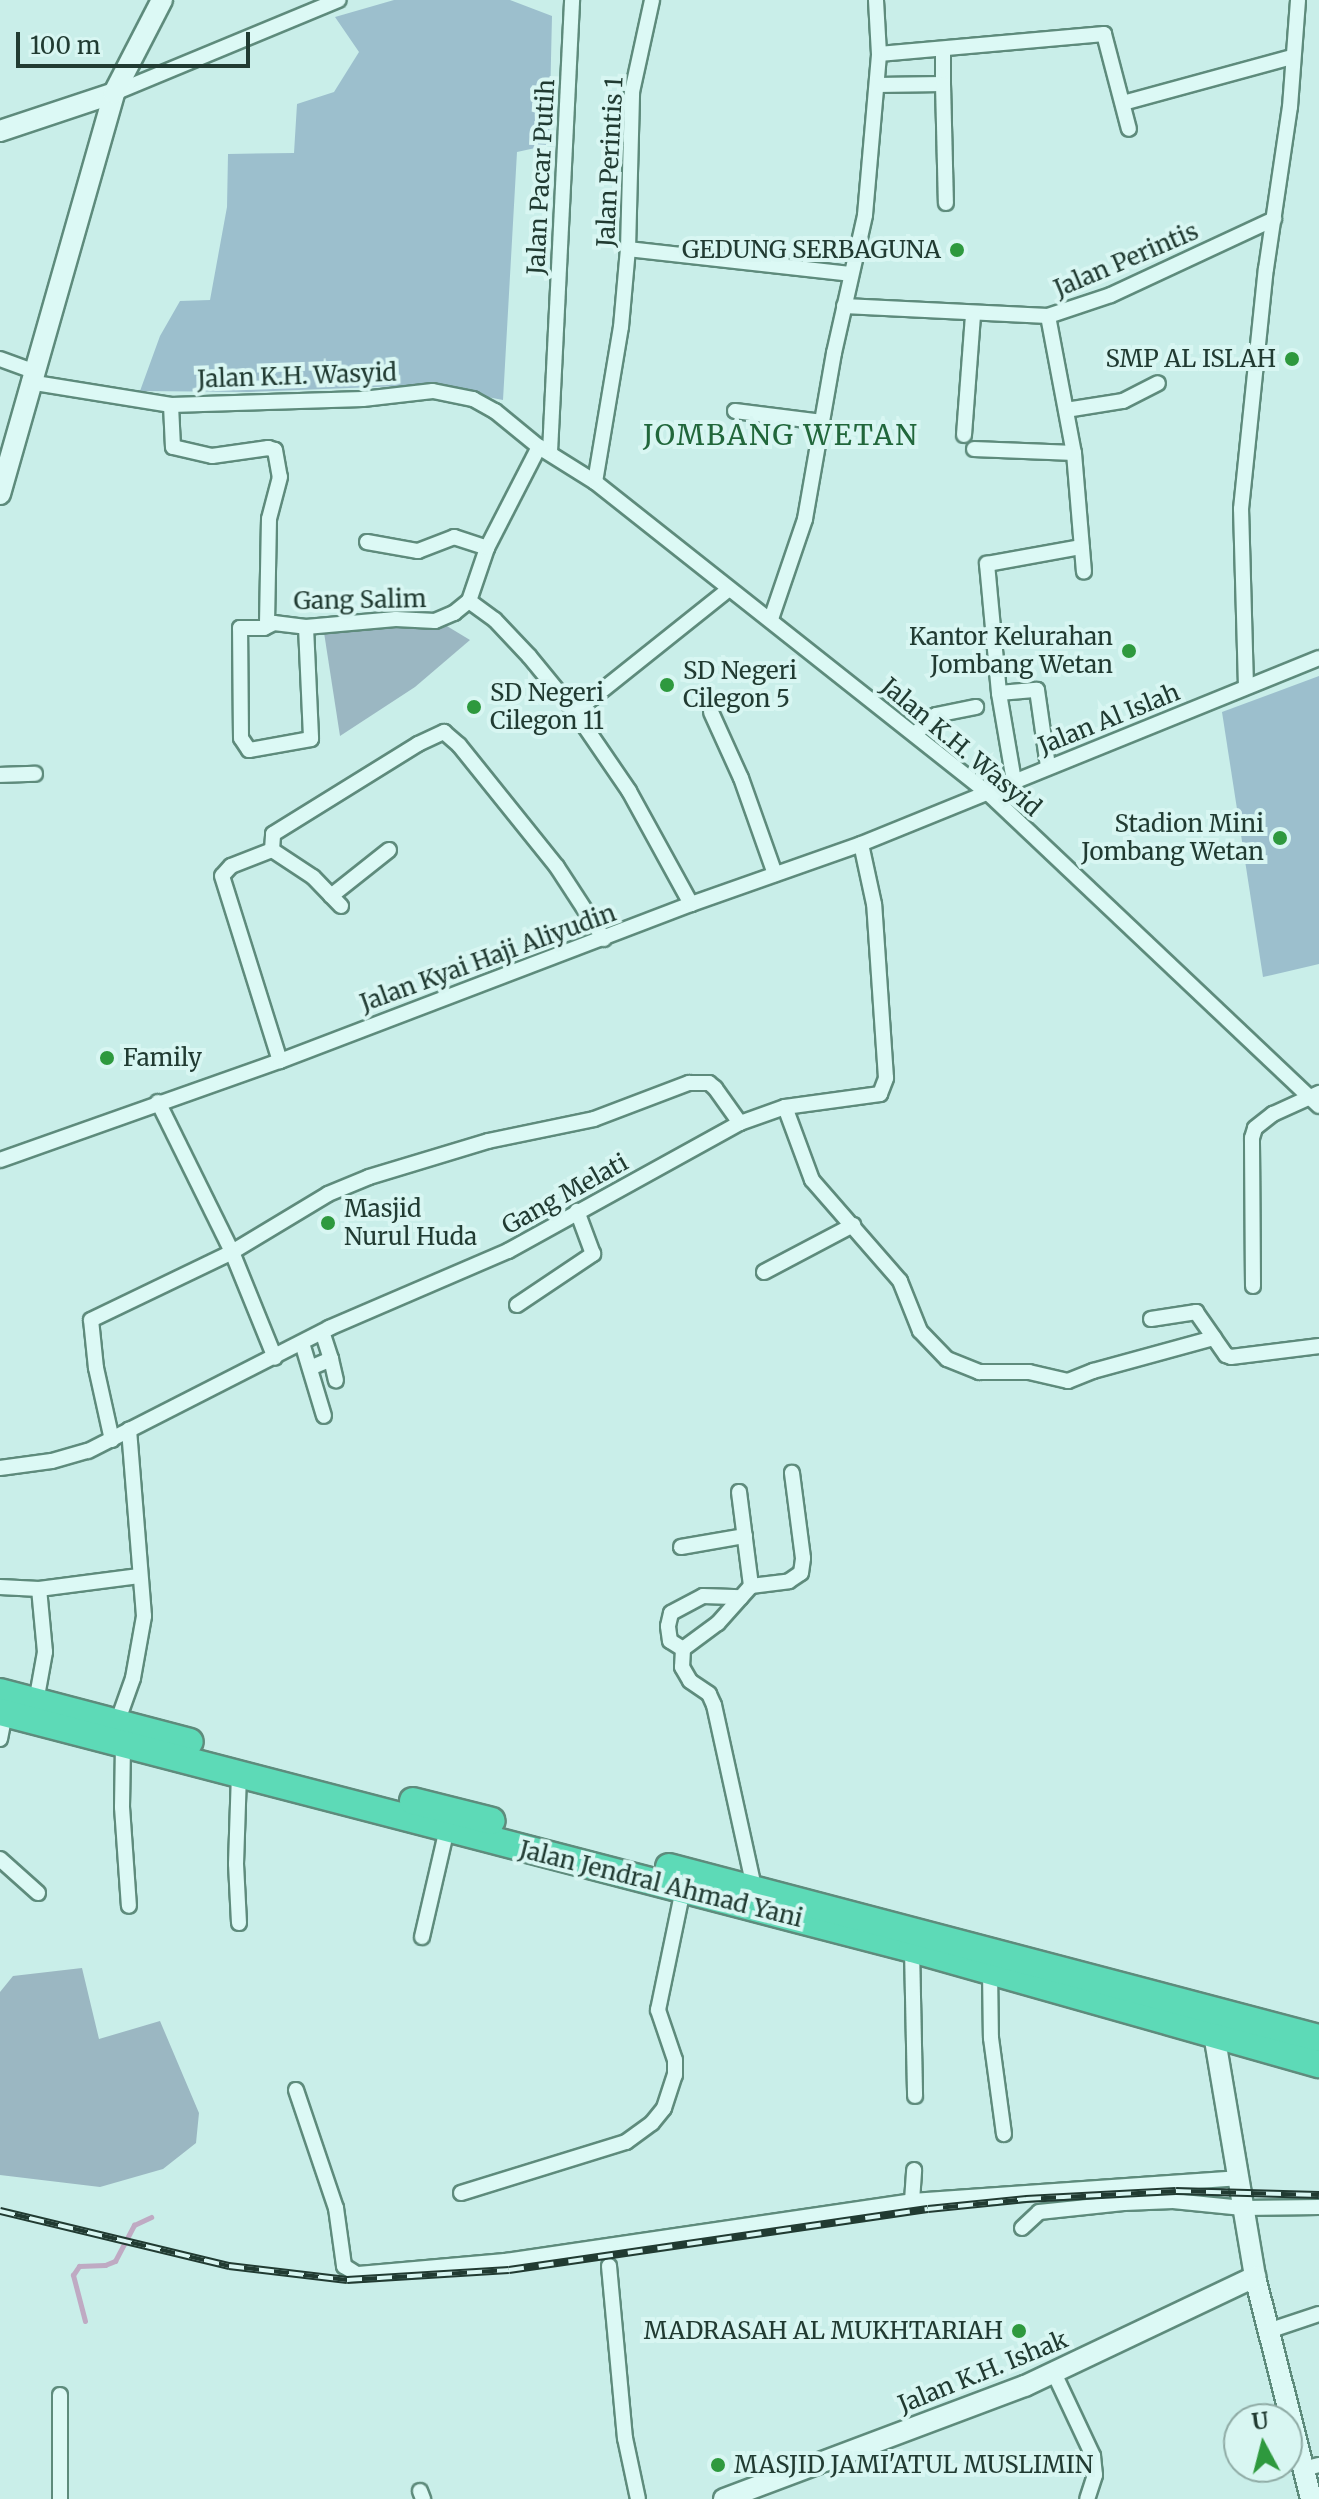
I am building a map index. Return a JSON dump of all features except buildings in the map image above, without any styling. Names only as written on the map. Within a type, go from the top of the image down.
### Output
[{"type":"highway","name":"Jalan Jendral Ahmad Yani","points":[[2,1706],[36,1702],[120,1734],[239,1772],[990,1970],[1217,2022],[1319,2038]]},
{"type":"highway","name":"Jalan Jendral Ahmad Yani","points":[[2,1706],[754,1887],[1217,2022],[1319,2064]]},
{"type":"street","points":[[0,494],[31,376],[114,93],[162,0]]},
{"type":"street","points":[[0,131],[114,93],[339,0]]},
{"type":"street","name":"Jalan Pacar Putih","points":[[545,450],[555,356],[572,0]]},
{"type":"street","name":"Jalan Perintis 1","points":[[595,482],[621,327],[628,249],[632,92],[652,0]]},
{"type":"street","points":[[771,619],[805,519],[850,274],[865,215],[879,54],[876,0]]},
{"type":"street","points":[[1246,687],[1241,509],[1290,107],[1298,0]]},
{"type":"street","points":[[879,54],[1104,34],[1129,129]]},
{"type":"street","points":[[943,49],[946,203]]},
{"type":"street","points":[[1123,103],[1291,64]]},
{"type":"street","points":[[877,85],[943,84]]},
{"type":"street","name":"Jalan Perintis","points":[[844,306],[1048,316],[1111,295],[1274,219]]},
{"type":"street","points":[[628,249],[850,274]]},
{"type":"street","points":[[964,435],[973,314]]},
{"type":"street","points":[[1048,316],[1074,453],[1084,572]]},
{"type":"street","name":"Jalan K.H. Wasyid","points":[[0,359],[31,376],[171,405],[226,400],[330,401],[449,393],[473,399],[495,411],[545,450],[595,482],[916,733],[989,794],[1315,1098]]},
{"type":"street","points":[[1066,410],[1123,401],[1158,383]]},
{"type":"street","points":[[171,405],[173,447],[212,456],[268,448],[275,450],[280,477],[269,519],[267,624],[262,628],[239,630],[241,738],[249,750],[311,739],[306,627]]},
{"type":"street","points":[[735,411],[822,422]]},
{"type":"street","points":[[974,449],[1074,453]]},
{"type":"street","points":[[545,450],[487,548],[469,601],[512,638],[575,712],[629,791],[691,904]]},
{"type":"street","points":[[367,542],[418,551],[454,537],[487,548]]},
{"type":"street","points":[[1014,781],[999,693],[987,564],[1081,547]]},
{"type":"street","points":[[575,712],[729,589]]},
{"type":"street","name":"Gang Salim","points":[[267,624],[306,627],[396,619],[435,621],[469,601]]},
{"type":"street","name":"Jalan Al Islah","points":[[989,794],[1048,766],[1319,658]]},
{"type":"street","points":[[999,693],[1037,690],[1048,766]]},
{"type":"street","points":[[916,733],[936,715],[976,707]]},
{"type":"street","points":[[711,712],[741,778],[775,874]]},
{"type":"street","points":[[389,850],[336,901],[313,877],[272,850],[270,839],[278,829],[418,744],[444,732],[459,745],[557,867],[604,939]]},
{"type":"street","points":[[0,775],[35,774]]},
{"type":"street","name":"Jalan Kyai Haji Aliyudin","points":[[0,1160],[280,1061],[989,794]]},
{"type":"street","name":"Gang Melati","points":[[0,1468],[72,1457],[112,1440],[322,1332],[508,1251],[740,1123],[785,1107],[880,1094],[886,1084],[874,904],[861,844]]},
{"type":"street","points":[[272,850],[231,866],[222,876],[280,1061]]},
{"type":"street","points":[[112,1440],[96,1368],[91,1320],[232,1252],[328,1194],[361,1180],[516,1133],[559,1129],[594,1119],[689,1083],[709,1083],[740,1123]]},
{"type":"street","points":[[1253,1286],[1252,1138],[1263,1121],[1315,1098]]},
{"type":"street","points":[[158,1102],[232,1252],[275,1358]]},
{"type":"street","points":[[785,1107],[812,1180],[900,1281],[927,1342],[947,1359],[979,1372],[1029,1372],[1068,1381],[1093,1371],[1214,1338]]},
{"type":"street","points":[[517,1305],[593,1254],[577,1211]]},
{"type":"street","points":[[764,1272],[853,1225]]},
{"type":"street","points":[[1151,1319],[1196,1312],[1226,1355],[1231,1357],[1319,1346]]},
{"type":"street","points":[[322,1332],[336,1380]]},
{"type":"street","points":[[302,1343],[324,1416]]},
{"type":"street","points":[[310,1368],[331,1359]]},
{"type":"street","points":[[129,1430],[142,1633],[120,1734],[129,1906]]},
{"type":"street","points":[[683,1649],[670,1641],[668,1626],[671,1613],[703,1596],[746,1592],[789,1581],[801,1573],[803,1558],[792,1473]]},
{"type":"street","points":[[683,1649],[718,1623],[746,1592],[745,1536],[739,1492]]},
{"type":"street","points":[[681,1547],[745,1536]]},
{"type":"street","points":[[0,1587],[39,1589],[139,1576]]},
{"type":"street","points":[[36,1702],[45,1652],[39,1589]]},
{"type":"street","points":[[683,1649],[685,1674],[709,1694],[714,1705],[754,1887]]},
{"type":"street","points":[[0,1739],[2,1706]]},
{"type":"street","points":[[239,1772],[236,1864],[239,1923]]},
{"type":"street","points":[[422,1937],[447,1829]]},
{"type":"street","points":[[0,1859],[38,1893]]},
{"type":"street","points":[[461,2193],[626,2142],[652,2123],[664,2108],[675,2075],[675,2060],[658,2010],[683,1889]]},
{"type":"street","points":[[912,1949],[915,2096]]},
{"type":"street","points":[[990,1970],[991,2038],[1004,2134]]},
{"type":"street","points":[[1217,2022],[1237,2178],[1255,2277],[1268,2331],[1311,2467],[1311,2499]]},
{"type":"street","points":[[296,2090],[336,2208],[344,2266],[357,2274],[518,2260],[912,2201],[1237,2178]]},
{"type":"street","points":[[912,2201],[914,2170]]},
{"type":"street","points":[[1022,2228],[1039,2212],[1124,2203],[1173,2201],[1243,2208],[1319,2207]]},
{"type":"street","points":[[609,2266],[625,2438],[638,2499]]},
{"type":"street","name":"Jalan K.H. Ishak","points":[[724,2499],[1054,2373],[1255,2277]]},
{"type":"street","points":[[1268,2331],[1319,2314]]},
{"type":"street","points":[[1054,2373],[1093,2456],[1095,2475],[1087,2499]]},
{"type":"street","points":[[60,2395],[57,2428],[60,2499]]},
{"type":"shaded area","points":[[394,0],[510,0],[552,16],[549,145],[517,152],[503,400],[425,385],[250,392],[140,391],[160,336],[180,301],[210,300],[227,207],[228,154],[294,153],[297,104],[334,92],[359,52],[335,17]]},
{"type":"shaded area","points":[[427,614],[470,640],[415,687],[340,736],[323,626]]},
{"type":"shaded area","name":"Stadion Mini Jombang Wetan","points":[[1319,676],[1319,964],[1263,977],[1222,712]]},
{"type":"shaded area","points":[[82,1968],[99,2039],[160,2021],[199,2113],[196,2143],[163,2169],[100,2187],[0,2175],[0,1992],[13,1976]]},
{"type":"waterway","points":[[85,2321],[73,2275],[79,2266],[105,2265],[115,2261],[134,2225],[151,2217]]},
{"type":"railway","points":[[0,2211],[229,2266],[347,2280],[509,2270],[928,2209],[1026,2199],[1176,2191],[1319,2195]]},
{"type":"place","name":"GEDUNG SERBAGUNA","points":[[957,250]]},
{"type":"place","name":"SMP AL ISLAH","points":[[1292,359]]},
{"type":"place","name":"Kantor Kelurahan Jombang Wetan","points":[[1129,651]]},
{"type":"place","name":"SD Negeri Cilegon 5","points":[[667,685]]},
{"type":"place","name":"SD Negeri Cilegon 11","points":[[474,707]]},
{"type":"place","name":"Stadion Mini Jombang Wetan","points":[[1280,838]]},
{"type":"place","name":"Family","points":[[107,1058]]},
{"type":"place","name":"Masjid Nurul Huda","points":[[328,1223]]},
{"type":"place","name":"MADRASAH AL MUKHTARIAH","points":[[1019,2331]]},
{"type":"place","name":"MASJID JAMI'ATUL MUSLIMIN","points":[[718,2465]]},
{"type":"district","name":"JOMBANG WETAN","points":[[781,435]]}]
